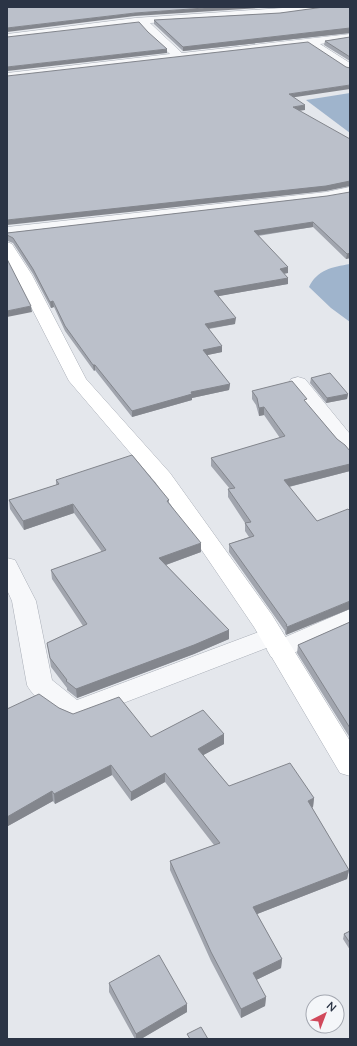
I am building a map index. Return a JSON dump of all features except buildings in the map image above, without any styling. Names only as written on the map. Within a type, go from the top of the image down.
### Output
[{"type":"street","points":[[7,37],[143,21],[280,12],[322,7]]},
{"type":"street","points":[[143,21],[153,33],[180,57]]},
{"type":"street","points":[[7,76],[350,37]]},
{"type":"street","points":[[311,42],[350,68]]},
{"type":"street","points":[[7,232],[326,196],[350,191]]},
{"type":"street","points":[[7,247],[24,275],[78,381],[163,478],[276,643],[350,765]]},
{"type":"street","points":[[298,383],[350,447]]},
{"type":"street","points":[[7,566],[24,601],[40,685],[74,712],[350,618]]},
{"type":"water","points":[[350,93],[350,133],[306,100]]},
{"type":"water","points":[[350,264],[350,322],[331,308],[309,287],[316,277],[326,270],[337,266]]}]
